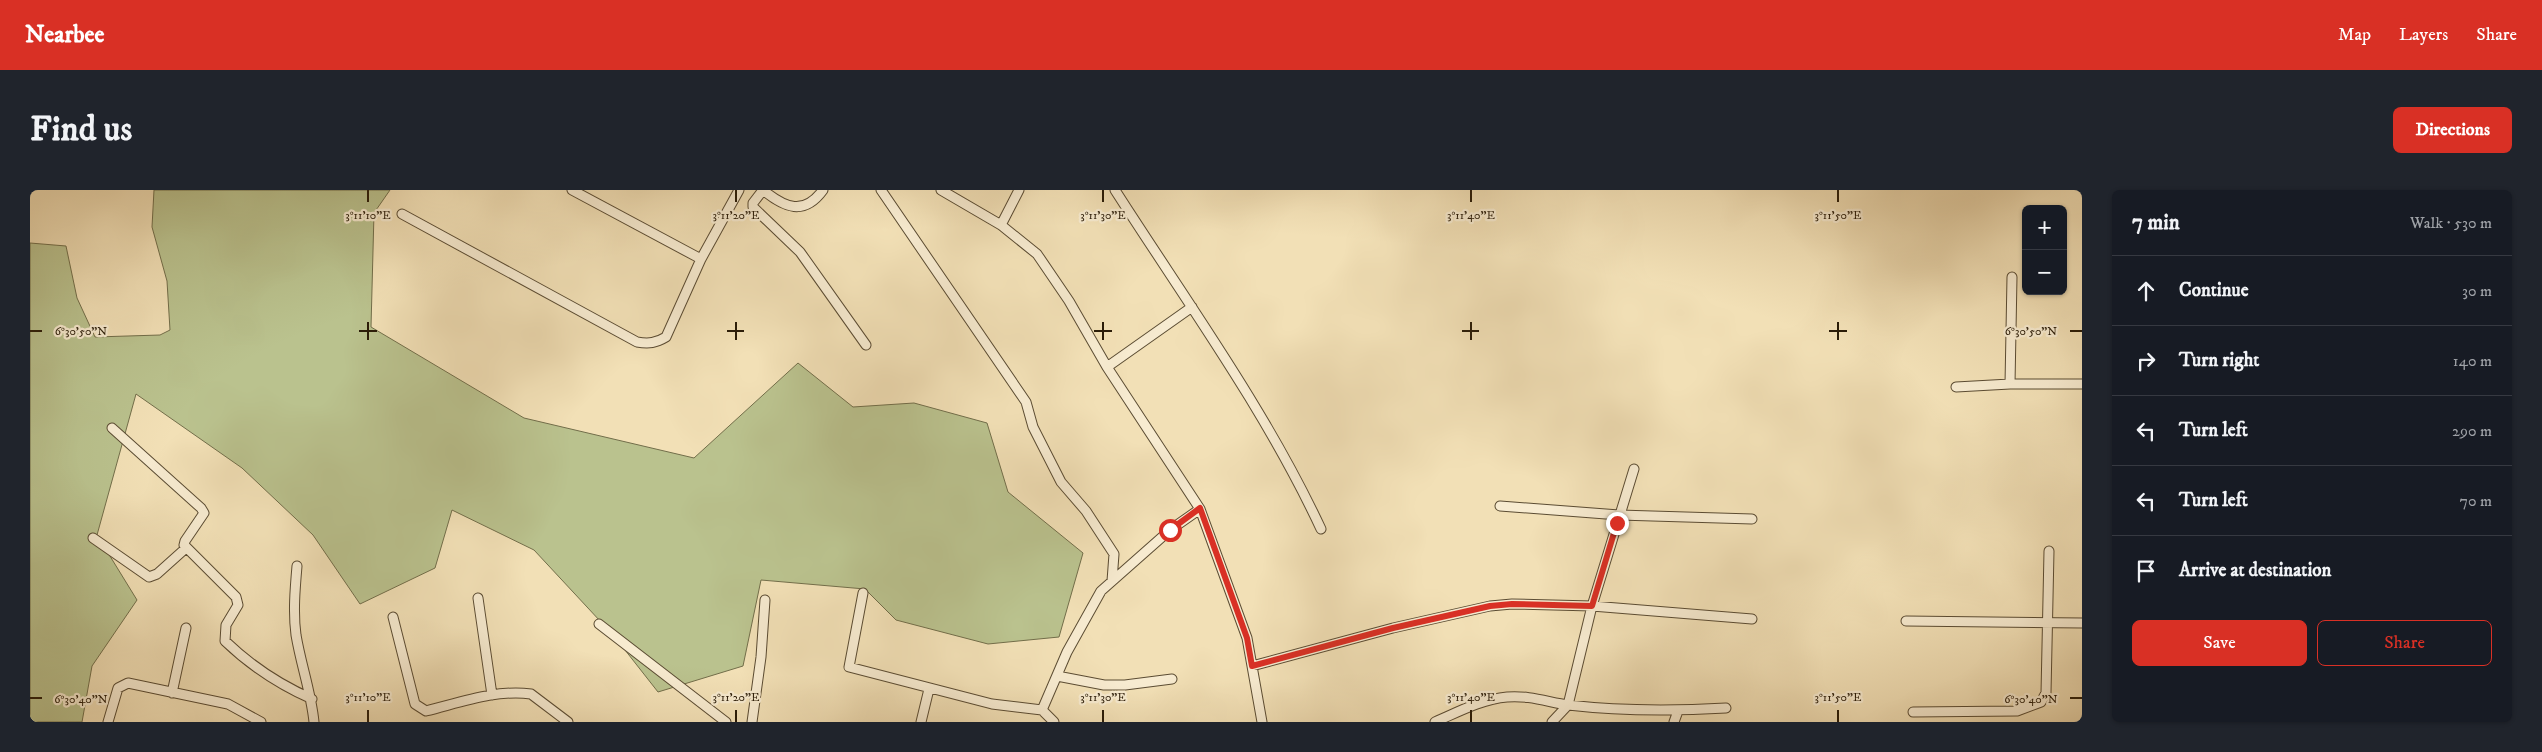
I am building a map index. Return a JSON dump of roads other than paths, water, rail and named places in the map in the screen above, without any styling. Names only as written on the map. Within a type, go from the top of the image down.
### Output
[{"type":"street","points":[[572,190],[701,259]]},
{"type":"street","points":[[402,214],[637,342],[646,344],[666,337],[701,259],[739,190]]},
{"type":"street","points":[[823,190],[814,202],[798,207],[781,202],[763,190],[753,203],[753,206],[800,252],[866,345]]},
{"type":"street","points":[[881,190],[1026,402],[1033,428],[1062,482],[1086,511],[1114,554],[1112,581]]},
{"type":"street","points":[[941,190],[1001,226],[1037,254],[1069,301],[1108,367],[1200,508],[1247,638],[1262,722]]},
{"type":"street","points":[[1001,226],[1019,190]]},
{"type":"street","points":[[1116,190],[1192,307],[1296,476],[1321,529]]},
{"type":"street","points":[[2010,384],[2012,277]]},
{"type":"street","points":[[1108,367],[1192,307]]},
{"type":"street","points":[[1956,387],[2010,384],[2082,384]]},
{"type":"street","points":[[112,428],[201,508],[204,514],[185,540],[186,548],[236,596],[238,605],[226,626],[225,641],[261,671],[296,692],[312,699]]},
{"type":"street","points":[[1552,722],[1568,705],[1592,606],[1634,469]]},
{"type":"street","points":[[1500,506],[1619,515],[1752,519]]},
{"type":"street","points":[[1042,710],[1084,619],[1101,592],[1170,530],[1200,508]]},
{"type":"street","points":[[92,538],[149,577],[157,574],[186,548]]},
{"type":"street","points":[[1913,712],[2017,711],[2041,702],[2046,694],[2049,551]]},
{"type":"street","points":[[297,566],[295,594],[296,635],[312,699],[314,722]]},
{"type":"street","points":[[863,593],[849,667],[992,704],[1042,710],[1054,722]]},
{"type":"street","points":[[478,598],[492,695]]},
{"type":"street","points":[[752,722],[760,665],[765,600]]},
{"type":"street","points":[[1252,666],[1393,628],[1490,606],[1512,604],[1592,606],[1752,619]]},
{"type":"street","points":[[393,617],[415,704],[426,711],[492,695],[531,694],[568,722]]},
{"type":"street","points":[[1906,621],[2047,621],[2082,623]]},
{"type":"street","points":[[599,624],[726,722]]},
{"type":"street","points":[[172,693],[186,628]]},
{"type":"street","points":[[1057,676],[1104,685],[1125,685],[1172,679]]},
{"type":"street","points":[[108,722],[118,688],[122,684],[128,683],[228,704],[261,722]]},
{"type":"street","points":[[921,722],[929,689]]},
{"type":"street","points":[[1435,722],[1484,701],[1509,697],[1542,699],[1568,705],[1678,711],[1726,708]]},
{"type":"street","points":[[1674,722],[1678,711]]}]
